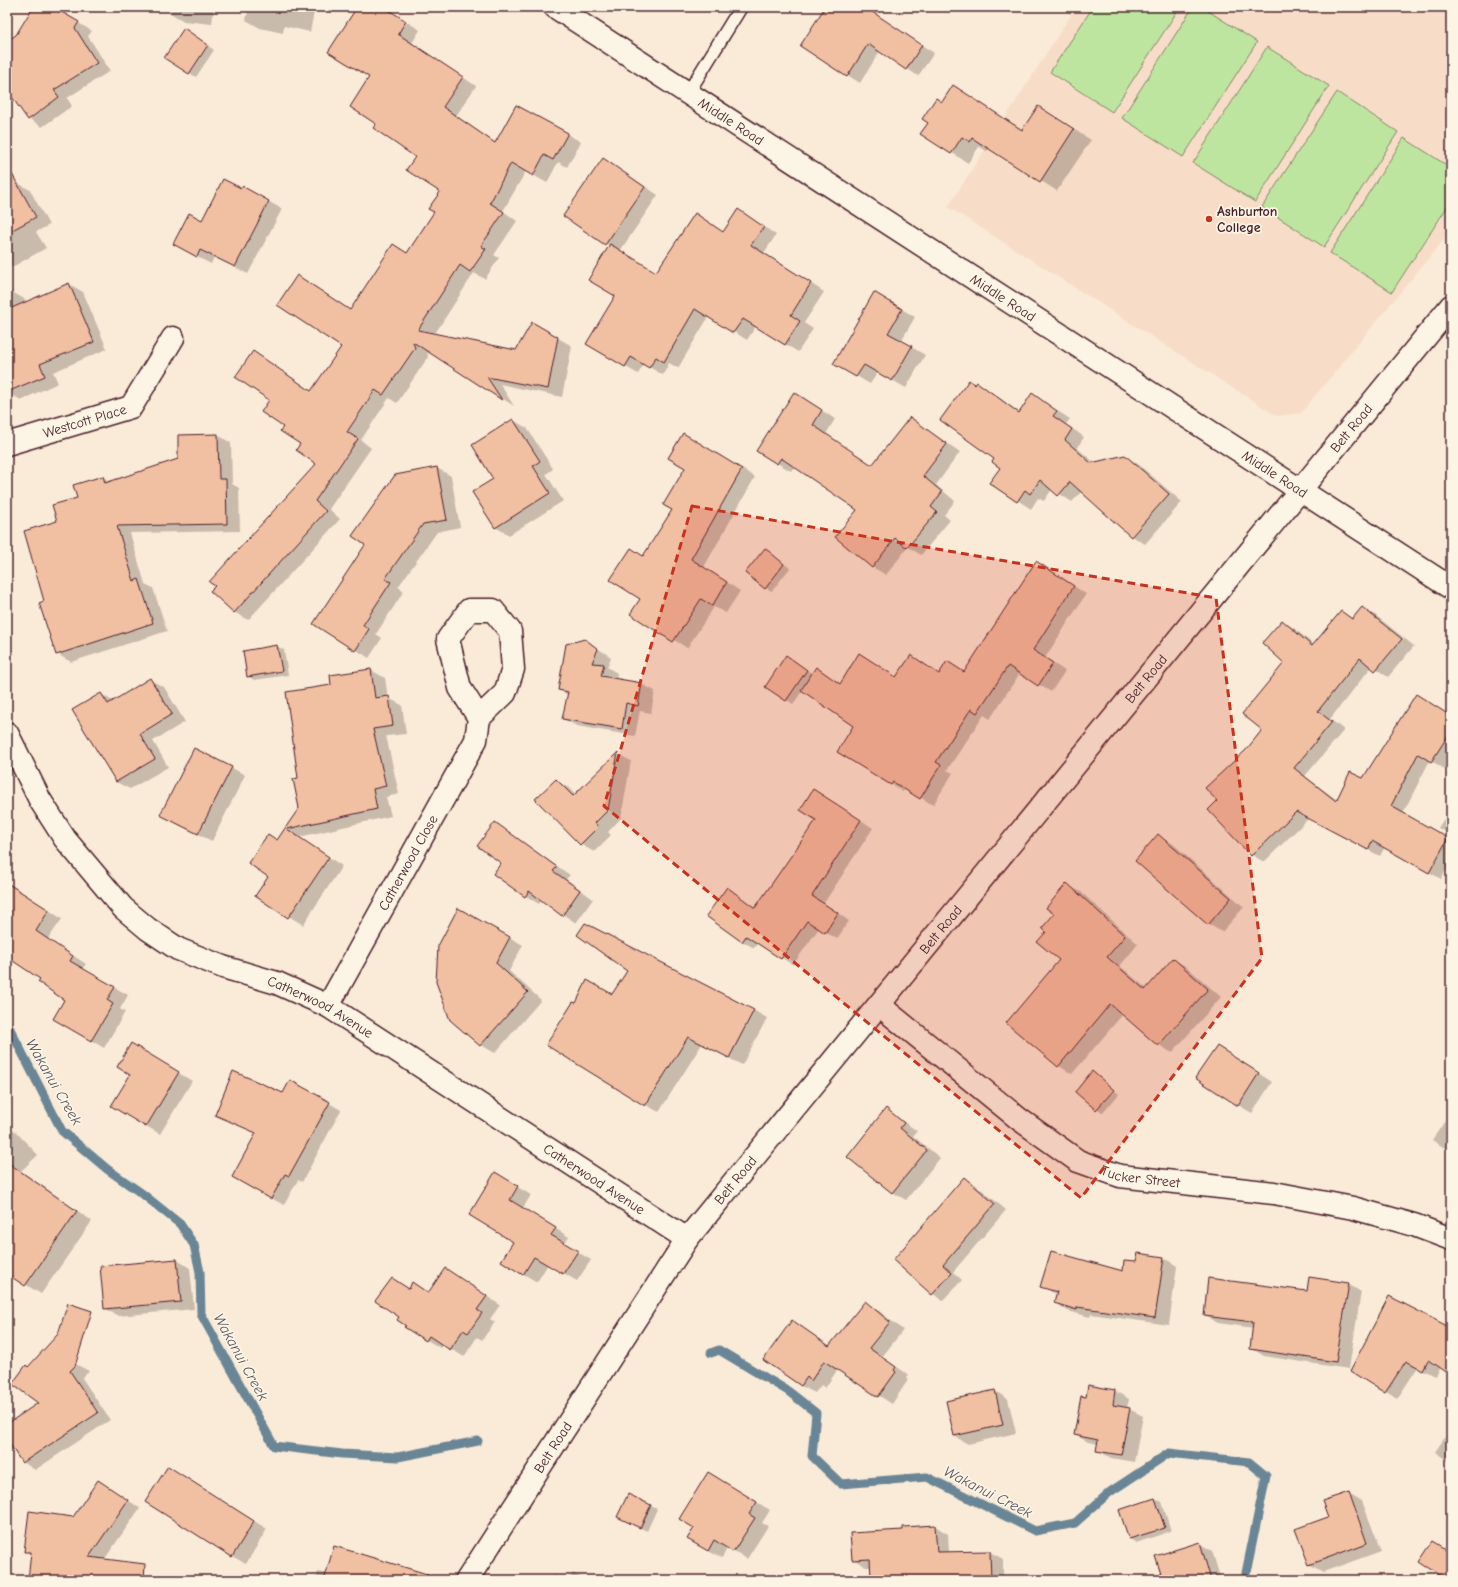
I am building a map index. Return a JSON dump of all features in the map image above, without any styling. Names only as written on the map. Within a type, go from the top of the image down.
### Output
[{"type":"street","name":"Middle Road","points":[[556,7],[1451,588]]},
{"type":"street","name":"Belt Road","points":[[467,1580],[687,1239],[1299,489],[1451,306]]},
{"type":"street","name":"Westcott Place","points":[[7,444],[131,407],[173,338]]},
{"type":"street","name":"Catherwood Close","points":[[328,1006],[476,740],[479,718]]},
{"type":"street","name":"Catherwood Avenue","points":[[7,733],[40,800],[61,833],[122,908],[148,929],[178,948],[223,967],[277,983],[328,1006],[687,1239]]},
{"type":"street","name":"Tucker Street","points":[[879,1005],[1019,1119],[1078,1162],[1120,1176],[1274,1193],[1353,1208],[1414,1225],[1451,1239]]},
{"type":"lane","points":[[688,93],[741,7]]},
{"type":"highlighted area","points":[[692,506],[1216,598],[1262,958],[1081,1198],[604,806]]},
{"type":"shaded area","name":"Ashburton College","points":[[1059,7],[1451,7],[1451,231],[1301,413],[1277,416],[948,207],[1071,15]]},
{"type":"green space","points":[[1093,7],[1180,7],[1112,112],[1050,72]]},
{"type":"green space","points":[[1193,7],[1202,7],[1257,42],[1183,157],[1122,118]]},
{"type":"green space","points":[[1267,47],[1329,86],[1255,202],[1193,163]]},
{"type":"green space","points":[[1337,92],[1398,132],[1324,247],[1262,207]]},
{"type":"green space","points":[[1404,138],[1451,168],[1451,201],[1392,292],[1330,253]]},
{"type":"building","points":[[33,7],[53,7],[79,22],[75,28],[97,63],[54,90],[59,97],[28,120],[7,90],[7,41],[16,35]]},
{"type":"building","points":[[357,7],[384,7],[406,21],[398,34],[463,77],[443,107],[495,143],[516,105],[568,133],[553,160],[544,155],[533,176],[511,163],[490,203],[504,212],[481,246],[486,249],[470,272],[460,265],[418,330],[516,350],[532,322],[558,337],[548,389],[487,377],[502,400],[413,342],[415,348],[383,395],[375,390],[347,432],[358,439],[315,501],[326,511],[234,613],[210,591],[215,586],[209,582],[316,464],[296,450],[300,444],[280,431],[283,427],[261,412],[269,400],[235,377],[253,351],[311,391],[341,347],[277,305],[297,275],[350,310],[393,244],[407,253],[434,212],[428,209],[440,192],[406,170],[415,157],[373,128],[376,124],[350,107],[369,77],[328,52]]},
{"type":"building","points":[[825,7],[865,7],[922,45],[906,70],[868,44],[847,77],[800,46]]},
{"type":"building","points":[[184,28],[208,45],[189,74],[164,58]]},
{"type":"building","points":[[953,85],[1022,130],[1038,106],[1074,129],[1040,182],[972,138],[970,142],[962,137],[951,154],[920,134],[928,123],[922,119],[936,98],[942,102]]},
{"type":"building","points":[[603,158],[645,187],[605,245],[563,216]]},
{"type":"building","points":[[7,165],[36,217],[7,233]]},
{"type":"building","points":[[223,179],[241,188],[242,186],[269,201],[235,267],[200,250],[197,257],[173,244],[189,213],[202,220]]},
{"type":"building","points":[[738,209],[764,227],[751,245],[811,283],[791,315],[800,321],[785,345],[743,319],[733,333],[695,309],[664,362],[656,357],[649,368],[631,357],[625,367],[586,344],[615,296],[588,280],[610,244],[656,272],[695,213],[723,232]]},
{"type":"building","points":[[69,283],[94,342],[40,364],[45,376],[7,392],[7,310]]},
{"type":"building","points":[[874,292],[902,309],[888,333],[912,346],[892,381],[864,365],[856,377],[833,364]]},
{"type":"building","points":[[969,380],[975,385],[977,382],[1019,413],[1032,393],[1057,411],[1053,416],[1072,429],[1065,440],[1091,463],[1125,455],[1169,494],[1131,537],[1070,482],[1058,496],[1040,480],[1030,494],[1025,490],[1017,502],[989,483],[1000,468],[992,462],[994,459],[940,420]]},
{"type":"building","points":[[794,392],[822,410],[813,425],[872,465],[910,417],[947,444],[923,476],[942,492],[931,507],[937,512],[907,548],[895,538],[872,568],[835,537],[857,510],[781,458],[777,464],[756,451]]},
{"type":"building","points":[[513,419],[540,461],[533,466],[550,493],[495,528],[472,492],[493,479],[472,445]]},
{"type":"building","points":[[683,433],[742,469],[691,559],[727,582],[712,606],[701,599],[673,642],[630,614],[640,599],[610,580],[631,548],[643,556],[672,510],[663,505],[685,468],[668,458]]},
{"type":"building","points":[[218,434],[219,479],[226,479],[227,524],[117,526],[134,581],[139,579],[153,623],[56,655],[39,603],[44,601],[24,531],[57,521],[52,505],[77,498],[73,485],[103,476],[105,483],[178,459],[178,435]]},
{"type":"building","points":[[437,467],[447,520],[423,524],[385,579],[391,582],[363,625],[369,629],[355,651],[313,624],[365,545],[352,536],[395,475]]},
{"type":"building","points":[[765,548],[784,564],[765,589],[745,573]]},
{"type":"building","points":[[1036,561],[1074,586],[1033,650],[1053,663],[1038,686],[1008,666],[977,713],[971,709],[936,762],[941,765],[920,799],[893,782],[891,785],[837,752],[853,726],[801,690],[816,667],[840,684],[859,653],[896,677],[911,655],[939,674],[947,661],[964,672]]},
{"type":"building","points":[[1362,607],[1402,639],[1375,671],[1360,658],[1318,711],[1332,722],[1294,768],[1336,801],[1350,772],[1363,778],[1416,694],[1451,716],[1451,731],[1431,762],[1418,754],[1391,806],[1448,838],[1429,873],[1372,841],[1368,850],[1296,812],[1251,856],[1208,810],[1217,801],[1205,788],[1246,750],[1262,730],[1242,714],[1284,663],[1262,643],[1282,620],[1312,646],[1341,611],[1352,619]]},
{"type":"building","points":[[585,639],[598,649],[592,663],[604,664],[601,676],[642,683],[638,706],[626,703],[622,729],[562,719],[568,692],[558,690],[566,644]]},
{"type":"building","points":[[277,645],[282,671],[247,677],[243,651]]},
{"type":"building","points":[[786,655],[807,670],[786,701],[765,687]]},
{"type":"building","points":[[371,669],[375,698],[389,696],[393,726],[373,729],[386,786],[373,789],[377,809],[287,829],[329,857],[288,918],[255,896],[268,877],[248,863],[268,834],[277,840],[299,808],[293,779],[298,778],[286,692],[331,685],[330,675]]},
{"type":"building","points":[[150,678],[172,714],[140,734],[155,759],[116,782],[72,710],[101,693],[108,704]]},
{"type":"building","points":[[194,748],[232,767],[198,834],[160,815]]},
{"type":"building","points":[[618,752],[608,810],[595,823],[598,827],[580,845],[535,799],[556,779],[573,796]]},
{"type":"building","points":[[813,789],[861,820],[812,896],[838,913],[825,933],[807,921],[781,959],[746,936],[742,942],[706,916],[727,887],[755,908],[816,820],[800,810]]},
{"type":"building","points":[[495,822],[557,867],[553,871],[580,890],[562,916],[529,891],[525,897],[493,874],[501,863],[477,846]]},
{"type":"building","points":[[1158,834],[1231,898],[1208,925],[1135,861]]},
{"type":"building","points":[[7,883],[49,910],[36,931],[73,956],[70,961],[115,987],[107,1000],[113,1004],[91,1041],[53,1019],[64,1000],[38,982],[40,979],[7,957]]},
{"type":"building","points":[[1067,883],[1125,936],[1107,957],[1145,990],[1173,958],[1208,989],[1158,1046],[1110,1004],[1058,1067],[1006,1023],[1059,960],[1037,942],[1046,932],[1042,928],[1054,914],[1046,908]]},
{"type":"building","points":[[458,908],[510,937],[496,963],[528,992],[480,1046],[450,1020],[436,982],[438,946]]},
{"type":"building","points":[[585,923],[754,1010],[729,1058],[688,1037],[645,1106],[546,1045],[573,1002],[576,1003],[587,980],[612,994],[627,971],[577,935]]},
{"type":"building","points":[[131,1043],[179,1072],[146,1127],[111,1106],[130,1075],[117,1067]]},
{"type":"building","points":[[1217,1046],[1259,1073],[1238,1106],[1195,1078]]},
{"type":"building","points":[[233,1071],[283,1093],[290,1080],[330,1102],[289,1176],[285,1174],[271,1199],[232,1177],[256,1133],[215,1115]]},
{"type":"building","points":[[1092,1071],[1114,1090],[1096,1110],[1075,1092]]},
{"type":"building","points":[[886,1108],[904,1123],[900,1128],[927,1150],[892,1193],[847,1157]]},
{"type":"building","points":[[7,1162],[77,1211],[25,1286],[7,1274]]},
{"type":"building","points":[[495,1172],[518,1186],[510,1200],[556,1228],[551,1235],[578,1251],[563,1274],[534,1257],[523,1275],[501,1261],[513,1242],[469,1215]]},
{"type":"building","points":[[964,1177],[995,1204],[943,1265],[952,1273],[932,1295],[893,1260]]},
{"type":"building","points":[[1051,1251],[1123,1271],[1124,1260],[1136,1261],[1138,1253],[1164,1257],[1155,1318],[1077,1307],[1077,1310],[1054,1303],[1057,1292],[1040,1287]]},
{"type":"building","points":[[177,1259],[181,1302],[104,1309],[100,1266]]},
{"type":"building","points":[[445,1268],[487,1296],[477,1310],[482,1313],[468,1333],[463,1330],[450,1350],[429,1336],[426,1341],[404,1327],[406,1326],[397,1320],[399,1317],[375,1301],[392,1278],[409,1289],[412,1282],[428,1293]]},
{"type":"building","points":[[1309,1277],[1349,1283],[1336,1362],[1250,1349],[1253,1322],[1204,1316],[1208,1278],[1307,1291]]},
{"type":"building","points":[[1389,1296],[1451,1328],[1451,1376],[1428,1360],[1423,1370],[1406,1361],[1385,1393],[1350,1371]]},
{"type":"building","points":[[865,1301],[890,1322],[869,1348],[896,1367],[894,1370],[896,1372],[878,1397],[824,1361],[811,1381],[807,1377],[801,1386],[763,1360],[792,1320],[829,1346]]},
{"type":"building","points":[[68,1303],[92,1311],[75,1366],[70,1371],[98,1413],[22,1463],[7,1440],[7,1424],[38,1403],[12,1384],[26,1365],[28,1367],[58,1334]]},
{"type":"building","points":[[1088,1385],[1115,1390],[1113,1405],[1130,1408],[1121,1455],[1096,1451],[1098,1440],[1074,1435],[1081,1396],[1086,1397]]},
{"type":"building","points":[[995,1390],[1003,1425],[954,1436],[946,1401]]},
{"type":"building","points":[[168,1466],[254,1521],[232,1557],[145,1502]]},
{"type":"building","points":[[708,1472],[757,1502],[749,1514],[755,1518],[733,1552],[714,1540],[708,1551],[687,1539],[694,1528],[679,1519]]},
{"type":"building","points":[[98,1480],[128,1500],[89,1557],[145,1564],[144,1580],[28,1580],[31,1552],[24,1552],[29,1511],[73,1517]]},
{"type":"building","points":[[1349,1492],[1367,1543],[1309,1565],[1295,1529],[1328,1517],[1322,1501]]},
{"type":"building","points":[[628,1494],[651,1505],[640,1528],[617,1517]]},
{"type":"building","points":[[1155,1498],[1165,1528],[1129,1539],[1119,1510]]},
{"type":"building","points":[[935,1525],[937,1552],[990,1551],[991,1580],[890,1580],[889,1577],[871,1578],[870,1559],[852,1560],[850,1533],[903,1530],[903,1527]]},
{"type":"building","points":[[1433,1541],[1451,1552],[1451,1580],[1446,1580],[1419,1562]]},
{"type":"building","points":[[1200,1542],[1211,1580],[1163,1580],[1155,1556]]},
{"type":"building","points":[[334,1546],[427,1574],[426,1580],[324,1580]]},
{"type":"waterway","name":"Wakanui Creek","points":[[7,1027],[10,1029],[62,1131],[107,1169],[144,1195],[180,1224],[194,1245],[200,1272],[201,1314],[274,1446],[342,1454],[398,1457],[478,1441]]},
{"type":"waterway","name":"Wakanui Creek","points":[[711,1353],[719,1350],[788,1391],[816,1413],[812,1456],[841,1484],[927,1477],[1035,1531],[1075,1523],[1110,1492],[1169,1453],[1249,1462],[1266,1476],[1246,1573],[1246,1580]]},
{"type":"place","name":"Ashburton College","points":[[1209,219]]}]
